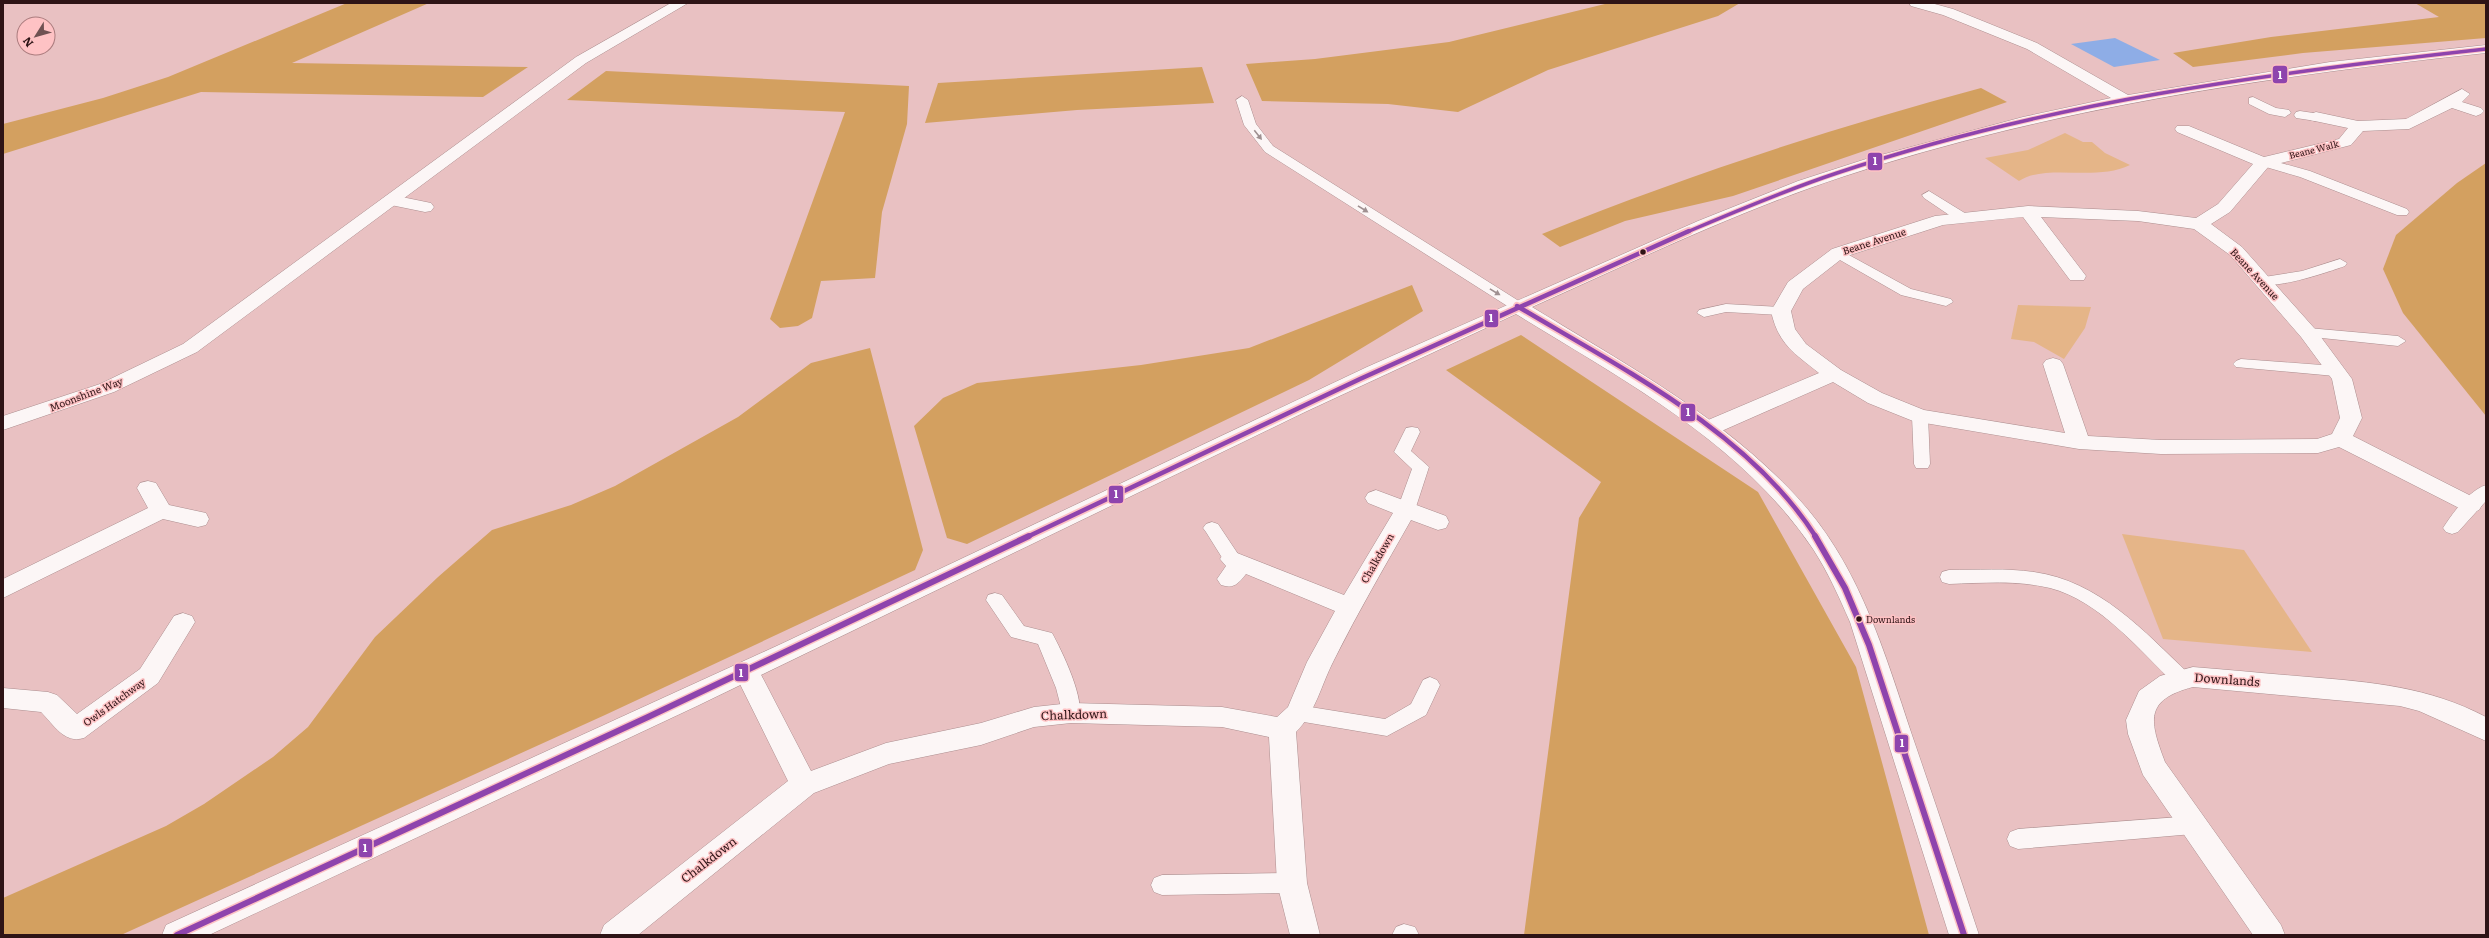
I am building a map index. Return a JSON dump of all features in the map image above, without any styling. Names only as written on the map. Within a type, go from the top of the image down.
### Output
[{"type":"street","name":"Moonshine Way","points":[[3,423],[107,388],[190,348],[581,60],[681,3]]},
{"type":"street","points":[[1916,3],[1948,12],[2032,46],[2125,100]]},
{"type":"street","points":[[177,935],[747,672],[1332,390],[1517,306],[1768,198],[1868,163],[2012,124],[2125,100],[2295,70],[2486,49]]},
{"type":"street","points":[[2316,117],[2358,126],[2409,124],[2457,98],[2476,111]]},
{"type":"street","name":"Beane Walk","points":[[2263,162],[2345,142],[2358,126]]},
{"type":"street","points":[[2183,129],[2263,162],[2224,208],[2199,224]]},
{"type":"street","points":[[392,200],[425,207]]},
{"type":"street","points":[[2028,211],[2077,276]]},
{"type":"street","name":"Beane Avenue","points":[[1781,311],[1795,286],[1817,267],[1838,253],[1942,220],[2028,211],[2138,216],[2199,224],[2236,251],[2308,332],[2342,379],[2351,418],[2341,439]]},
{"type":"street","points":[[1517,306],[1709,428],[1748,459],[1794,507],[1820,542],[1846,585],[1865,629],[1964,935]]},
{"type":"street","points":[[1781,311],[1785,330],[1799,348],[1834,374],[1875,398],[1920,416],[2079,442],[2161,447],[2318,446],[2341,439],[2479,498]]},
{"type":"street","points":[[2054,364],[2079,442]]},
{"type":"street","points":[[1709,428],[1834,374]]},
{"type":"street","points":[[148,488],[161,511]]},
{"type":"street","points":[[1376,498],[1438,522]]},
{"type":"street","name":"Chalkdown","points":[[1305,935],[1292,883],[1290,721],[1349,607],[1406,510]]},
{"type":"street","points":[[3,589],[161,511],[198,519]]},
{"type":"street","points":[[1234,567],[1349,607]]},
{"type":"street","name":"Owls Hatchway","points":[[3,698],[48,702],[75,730],[149,676],[183,622]]},
{"type":"street","points":[[747,672],[804,785]]},
{"type":"street","name":"Downlands","points":[[2270,935],[2153,767],[2141,734],[2139,720],[2148,698],[2169,684],[2182,679],[2194,677],[2400,696],[2447,710],[2486,730]]},
{"type":"street","name":"Chalkdown","points":[[615,935],[804,785],[886,754],[980,734],[1034,717],[1071,713],[1222,716],[1290,721]]},
{"type":"lane","points":[[1242,100],[1250,125],[1269,149],[1517,306]]},
{"type":"lane","points":[[2253,101],[2273,111],[2285,113]]},
{"type":"lane","points":[[2300,115],[2316,117]]},
{"type":"lane","points":[[2263,162],[2305,174],[2402,212]]},
{"type":"lane","points":[[1929,195],[1963,218]]},
{"type":"lane","points":[[1838,253],[1906,292],[1946,302]]},
{"type":"lane","points":[[2263,281],[2304,275],[2340,263]]},
{"type":"lane","points":[[1704,313],[1726,308],[1781,311]]},
{"type":"lane","points":[[2308,332],[2398,341]]},
{"type":"lane","points":[[2241,364],[2335,371]]},
{"type":"lane","points":[[1920,416],[1922,464]]},
{"type":"lane","points":[[1406,510],[1421,467],[1402,452],[1412,432]]},
{"type":"lane","points":[[2452,528],[2479,498]]},
{"type":"lane","points":[[1212,528],[1234,567]]},
{"type":"lane","points":[[1949,577],[2003,576],[2061,585],[2080,594],[2122,622],[2182,679]]},
{"type":"lane","points":[[995,600],[1018,632],[1045,638],[1066,688],[1071,713]]},
{"type":"lane","points":[[1290,721],[1387,728],[1419,709],[1430,685]]},
{"type":"lane","points":[[2018,839],[2193,825]]},
{"type":"lane","points":[[1162,885],[1292,883]]},
{"type":"shaded area","points":[[347,3],[429,3],[292,63],[528,67],[483,97],[201,92],[3,154],[3,124],[103,98],[168,77]]},
{"type":"shaded area","points":[[1609,3],[1740,3],[1718,16],[1548,70],[1458,112],[1388,104],[1262,101],[1246,64],[1315,59],[1449,42]]},
{"type":"shaded area","points":[[2415,3],[2486,4],[2486,38],[2303,53],[2193,67],[2173,53],[2271,37],[2439,17]]},
{"type":"shaded area","points":[[1202,67],[1214,103],[1077,110],[925,123],[938,83]]},
{"type":"shaded area","points":[[606,71],[909,86],[907,124],[882,212],[875,278],[821,281],[812,318],[798,326],[780,328],[770,319],[845,112],[567,100]]},
{"type":"shaded area","points":[[1981,88],[2007,102],[1733,196],[1625,221],[1560,247],[1542,234],[1650,192],[1759,154],[1925,103]]},
{"type":"shaded area","points":[[2065,133],[2083,142],[2092,142],[2105,153],[2130,165],[2116,170],[2102,172],[2043,173],[2030,176],[2019,181],[1985,158],[2028,150]]},
{"type":"shaded area","points":[[2486,163],[2486,416],[2403,313],[2383,269],[2396,235],[2457,183]]},
{"type":"shaded area","points":[[1412,285],[1423,311],[1309,380],[967,544],[947,538],[914,426],[943,398],[977,383],[1141,365],[1249,348]]},
{"type":"shaded area","points":[[2018,305],[2091,307],[2085,328],[2064,359],[2034,342],[2011,339]]},
{"type":"shaded area","points":[[1521,335],[1758,492],[1856,667],[1929,935],[1524,935],[1579,518],[1601,482],[1446,370]]},
{"type":"shaded area","points":[[870,348],[923,550],[915,570],[605,715],[121,935],[3,935],[3,898],[166,826],[204,804],[273,757],[308,727],[375,637],[438,577],[492,530],[571,505],[615,486],[738,417],[811,363]]},
{"type":"shaded area","points":[[2122,534],[2244,550],[2312,652],[2163,639]]},
{"type":"water","points":[[2115,38],[2160,60],[2114,67],[2071,44]]},
{"type":"transit line","name":"1","points":[[177,935],[765,662],[1360,379],[1543,295],[1770,197],[1872,162],[1947,141],[2023,122],[2099,106],[2176,91],[2253,79],[2486,49]]},
{"type":"transit line","name":"1","points":[[1517,306],[1663,395],[1732,446],[1764,474],[1792,505],[1813,533],[1845,588],[1869,645],[1964,935]]},
{"type":"place","name":"Downlands","points":[[1859,619]]}]
